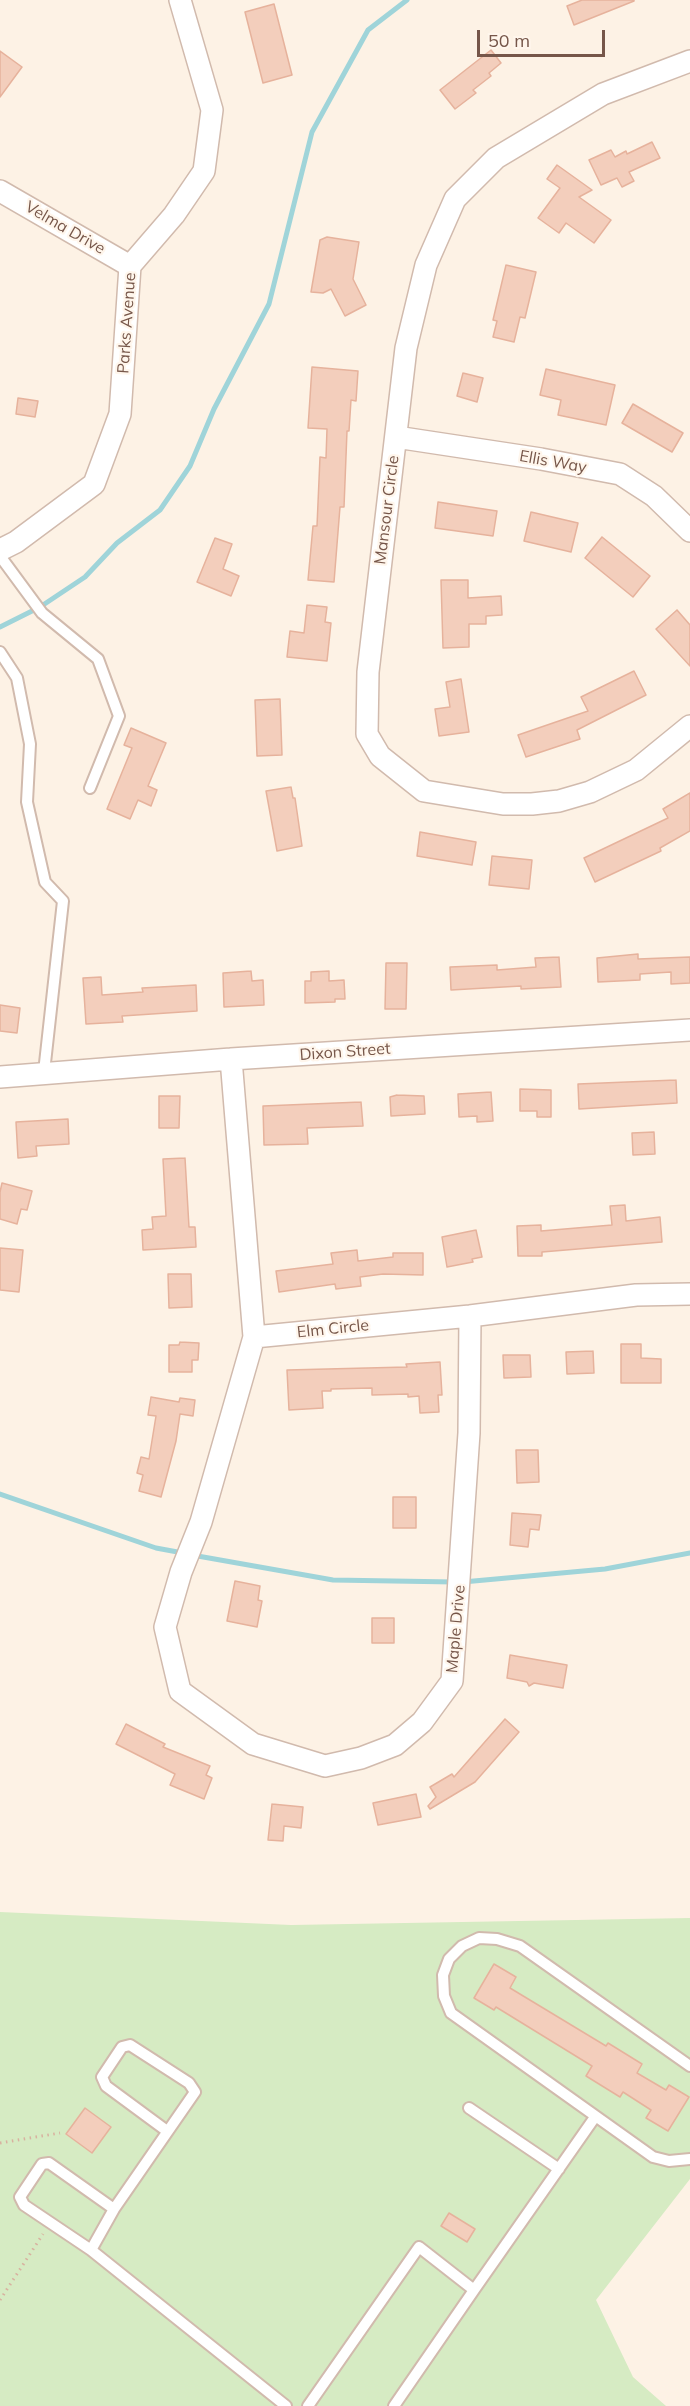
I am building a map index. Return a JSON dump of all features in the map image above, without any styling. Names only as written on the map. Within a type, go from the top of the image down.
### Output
[{"type":"street","name":"Parks Avenue","points":[[0,550],[16,542],[94,484],[120,414],[130,266],[174,215],[204,171],[212,110],[180,0]]},
{"type":"street","name":"Mansour Circle","points":[[690,61],[603,94],[496,158],[455,199],[426,265],[406,348],[368,672],[367,734],[380,756],[424,791],[503,804],[532,804],[559,801],[590,792],[636,770],[690,726]]},
{"type":"street","name":"Velma Drive","points":[[0,191],[130,266]]},
{"type":"street","name":"Ellis Way","points":[[396,437],[541,459],[620,474],[654,496],[690,531]]},
{"type":"street","name":"Dixon Street","points":[[0,1077],[231,1059],[690,1030]]},
{"type":"street","points":[[231,1059],[254,1337]]},
{"type":"street","name":"Elm Circle","points":[[254,1337],[470,1316],[636,1295],[690,1294]]},
{"type":"street","name":"Maple Drive","points":[[254,1337],[201,1522],[181,1572],[165,1627],[180,1691],[253,1744],[325,1766],[362,1758],[395,1745],[422,1722],[452,1681],[468,1433],[470,1316]]},
{"type":"lane","points":[[0,556],[42,613],[98,659],[119,716],[90,788]]},
{"type":"lane","points":[[0,652],[17,678],[30,744],[27,802],[45,882],[63,902],[44,1072]]},
{"type":"lane","points":[[690,2066],[520,1946],[497,1938],[479,1938],[462,1946],[449,1959],[443,1975],[444,1996],[452,2013],[653,2157],[669,2161],[690,2158]]},
{"type":"lane","points":[[91,2250],[114,2209],[195,2092],[189,2083],[130,2045],[122,2047],[102,2077],[106,2086],[167,2131]]},
{"type":"lane","points":[[469,2108],[559,2169]]},
{"type":"lane","points":[[393,2406],[595,2117]]},
{"type":"lane","points":[[114,2209],[50,2163],[42,2164],[20,2197],[24,2205],[91,2250],[286,2406]]},
{"type":"lane","points":[[308,2406],[419,2247],[474,2290]]},
{"type":"path","points":[[0,2143],[60,2133]]},
{"type":"path","points":[[0,2300],[51,2223]]},
{"type":"green space","points":[[0,1912],[291,1925],[690,1918],[690,2179],[596,2300],[633,2377],[666,2406],[0,2406]]},
{"type":"building","points":[[582,0],[634,1],[574,25],[567,6]]},
{"type":"building","points":[[274,4],[292,75],[263,83],[245,12]]},
{"type":"building","points":[[491,50],[501,63],[489,73],[491,76],[473,90],[476,93],[455,109],[440,90]]},
{"type":"building","points":[[0,51],[22,67],[0,97]]},
{"type":"building","points":[[652,142],[660,158],[629,172],[634,181],[622,187],[617,178],[601,185],[589,160],[611,150],[615,157],[626,151],[627,154]]},
{"type":"building","points":[[557,165],[592,190],[579,197],[611,220],[594,243],[566,223],[559,233],[538,218],[560,188],[547,179]]},
{"type":"building","points":[[327,237],[359,242],[353,279],[366,305],[345,316],[331,289],[323,293],[311,292],[320,240]]},
{"type":"building","points":[[506,265],[536,272],[525,318],[520,317],[514,342],[493,337],[497,321],[493,320]]},
{"type":"building","points":[[312,367],[358,371],[356,401],[351,400],[349,431],[347,431],[344,507],[340,507],[334,582],[308,580],[313,526],[317,526],[320,457],[326,458],[327,429],[308,428]]},
{"type":"building","points":[[546,369],[615,385],[606,425],[558,415],[561,400],[540,395]]},
{"type":"building","points":[[463,373],[483,378],[477,402],[457,396]]},
{"type":"building","points":[[18,398],[38,401],[35,417],[16,414]]},
{"type":"building","points":[[633,404],[683,433],[672,452],[622,423]]},
{"type":"building","points":[[438,502],[497,511],[493,536],[435,528]]},
{"type":"building","points":[[531,512],[578,523],[571,552],[524,541]]},
{"type":"building","points":[[602,537],[650,576],[633,597],[585,558]]},
{"type":"building","points":[[215,538],[232,544],[223,569],[239,576],[231,596],[197,582]]},
{"type":"building","points":[[441,580],[468,580],[468,598],[501,596],[502,615],[486,616],[486,624],[469,624],[469,647],[443,648]]},
{"type":"building","points":[[307,605],[327,607],[325,622],[331,623],[327,661],[287,657],[290,631],[304,633]]},
{"type":"building","points":[[677,610],[690,625],[690,666],[656,629]]},
{"type":"building","points":[[634,671],[646,695],[577,730],[580,739],[526,757],[518,735],[588,711],[581,697]]},
{"type":"building","points":[[461,679],[469,732],[439,736],[435,709],[450,707],[446,682]]},
{"type":"building","points":[[280,699],[282,755],[257,756],[255,700]]},
{"type":"building","points":[[131,728],[166,743],[148,786],[157,790],[151,806],[138,800],[130,819],[107,809],[132,748],[124,745]]},
{"type":"building","points":[[291,787],[293,798],[295,798],[302,846],[277,851],[266,791]]},
{"type":"building","points":[[690,793],[690,831],[660,848],[661,851],[595,882],[584,858],[668,818],[663,809]]},
{"type":"building","points":[[420,832],[476,842],[472,865],[417,856]]},
{"type":"building","points":[[492,856],[532,860],[529,889],[489,885]]},
{"type":"building","points":[[638,954],[638,959],[690,957],[690,983],[671,984],[671,972],[640,974],[640,980],[598,982],[597,958]]},
{"type":"building","points":[[559,957],[561,987],[521,989],[521,986],[451,990],[450,967],[497,965],[497,970],[536,967],[535,958]]},
{"type":"building","points":[[386,963],[407,963],[406,1009],[385,1009]]},
{"type":"building","points":[[251,971],[252,981],[263,980],[264,1005],[224,1007],[223,973]]},
{"type":"building","points":[[329,971],[329,981],[344,980],[345,999],[335,999],[335,1002],[305,1003],[305,981],[311,981],[311,972]]},
{"type":"building","points":[[101,977],[102,995],[143,992],[142,988],[196,985],[197,1011],[122,1016],[123,1022],[86,1024],[83,978]]},
{"type":"building","points":[[0,1005],[20,1008],[17,1033],[0,1031]]},
{"type":"building","points":[[676,1080],[677,1103],[579,1109],[578,1084]]},
{"type":"building","points":[[520,1089],[551,1090],[551,1117],[537,1117],[537,1111],[520,1111]]},
{"type":"building","points":[[491,1092],[493,1121],[477,1122],[477,1116],[459,1117],[458,1094]]},
{"type":"building","points":[[159,1096],[180,1096],[179,1128],[159,1128]]},
{"type":"building","points":[[424,1096],[425,1114],[391,1116],[390,1097]]},
{"type":"building","points":[[361,1102],[363,1126],[307,1128],[308,1144],[264,1145],[263,1106]]},
{"type":"building","points":[[68,1119],[69,1144],[36,1146],[37,1156],[18,1158],[16,1122]]},
{"type":"building","points":[[654,1132],[655,1154],[633,1155],[632,1133]]},
{"type":"building","points":[[185,1158],[189,1227],[195,1227],[196,1247],[143,1250],[142,1230],[153,1229],[152,1217],[166,1216],[163,1159]]},
{"type":"building","points":[[2,1183],[32,1191],[27,1210],[21,1209],[17,1224],[0,1219]]},
{"type":"building","points":[[625,1205],[626,1221],[660,1217],[662,1242],[542,1252],[542,1256],[518,1256],[517,1226],[541,1225],[541,1231],[612,1225],[610,1206]]},
{"type":"building","points":[[476,1230],[482,1257],[472,1259],[473,1262],[447,1267],[442,1237]]},
{"type":"building","points":[[0,1248],[23,1250],[19,1292],[0,1290]]},
{"type":"building","points":[[357,1250],[358,1261],[393,1257],[393,1253],[423,1253],[423,1275],[383,1274],[360,1277],[361,1286],[336,1289],[335,1284],[279,1292],[276,1271],[333,1264],[331,1253]]},
{"type":"building","points":[[168,1274],[191,1274],[192,1307],[169,1308]]},
{"type":"building","points":[[180,1342],[199,1343],[198,1360],[192,1360],[192,1372],[169,1372],[169,1345],[179,1345]]},
{"type":"building","points":[[621,1344],[641,1344],[641,1358],[661,1359],[661,1383],[621,1383]]},
{"type":"building","points":[[593,1351],[594,1373],[567,1374],[566,1352]]},
{"type":"building","points":[[503,1355],[530,1355],[531,1377],[504,1378]]},
{"type":"building","points":[[440,1362],[442,1395],[438,1395],[439,1412],[420,1413],[419,1396],[372,1395],[372,1388],[322,1391],[323,1408],[289,1410],[287,1370],[407,1367],[406,1364]]},
{"type":"building","points":[[151,1397],[179,1402],[180,1398],[195,1400],[193,1416],[180,1414],[176,1441],[161,1497],[139,1491],[143,1475],[137,1473],[141,1457],[149,1459],[156,1416],[148,1415]]},
{"type":"building","points":[[516,1450],[538,1450],[539,1482],[517,1483]]},
{"type":"building","points":[[393,1497],[416,1497],[416,1528],[393,1528]]},
{"type":"building","points":[[512,1513],[541,1515],[539,1530],[530,1529],[528,1547],[510,1545]]},
{"type":"building","points":[[235,1581],[260,1586],[258,1600],[262,1601],[257,1627],[227,1621]]},
{"type":"building","points":[[372,1618],[394,1618],[394,1643],[372,1643]]},
{"type":"building","points":[[510,1655],[567,1665],[563,1688],[534,1683],[529,1686],[527,1682],[507,1678]]},
{"type":"building","points":[[505,1719],[519,1732],[475,1782],[430,1809],[428,1806],[436,1797],[430,1787],[452,1774],[454,1777]]},
{"type":"building","points":[[126,1724],[165,1744],[163,1747],[210,1766],[206,1775],[212,1778],[204,1799],[170,1785],[175,1774],[116,1744]]},
{"type":"building","points":[[416,1794],[421,1817],[378,1825],[373,1803]]},
{"type":"building","points":[[272,1804],[303,1807],[301,1828],[284,1826],[283,1841],[268,1840]]},
{"type":"building","points":[[494,1964],[516,1977],[510,1988],[606,2046],[608,2043],[642,2064],[637,2073],[666,2090],[669,2085],[689,2097],[668,2131],[646,2118],[651,2110],[623,2092],[620,2097],[586,2076],[592,2066],[496,2007],[494,2010],[474,1998]]},
{"type":"building","points":[[85,2108],[111,2127],[92,2153],[66,2134]]},
{"type":"building","points":[[449,2213],[475,2229],[467,2242],[441,2226]]},
{"type":"waterway","points":[[0,627],[40,607],[85,577],[117,543],[160,510],[190,466],[214,409],[269,304],[312,132],[368,30],[407,0]]},
{"type":"waterway","points":[[0,1494],[156,1548],[183,1553]]},
{"type":"waterway","points":[[463,1582],[605,1569],[690,1553]]},
{"type":"waterway","points":[[192,1555],[333,1580],[454,1582]]}]
